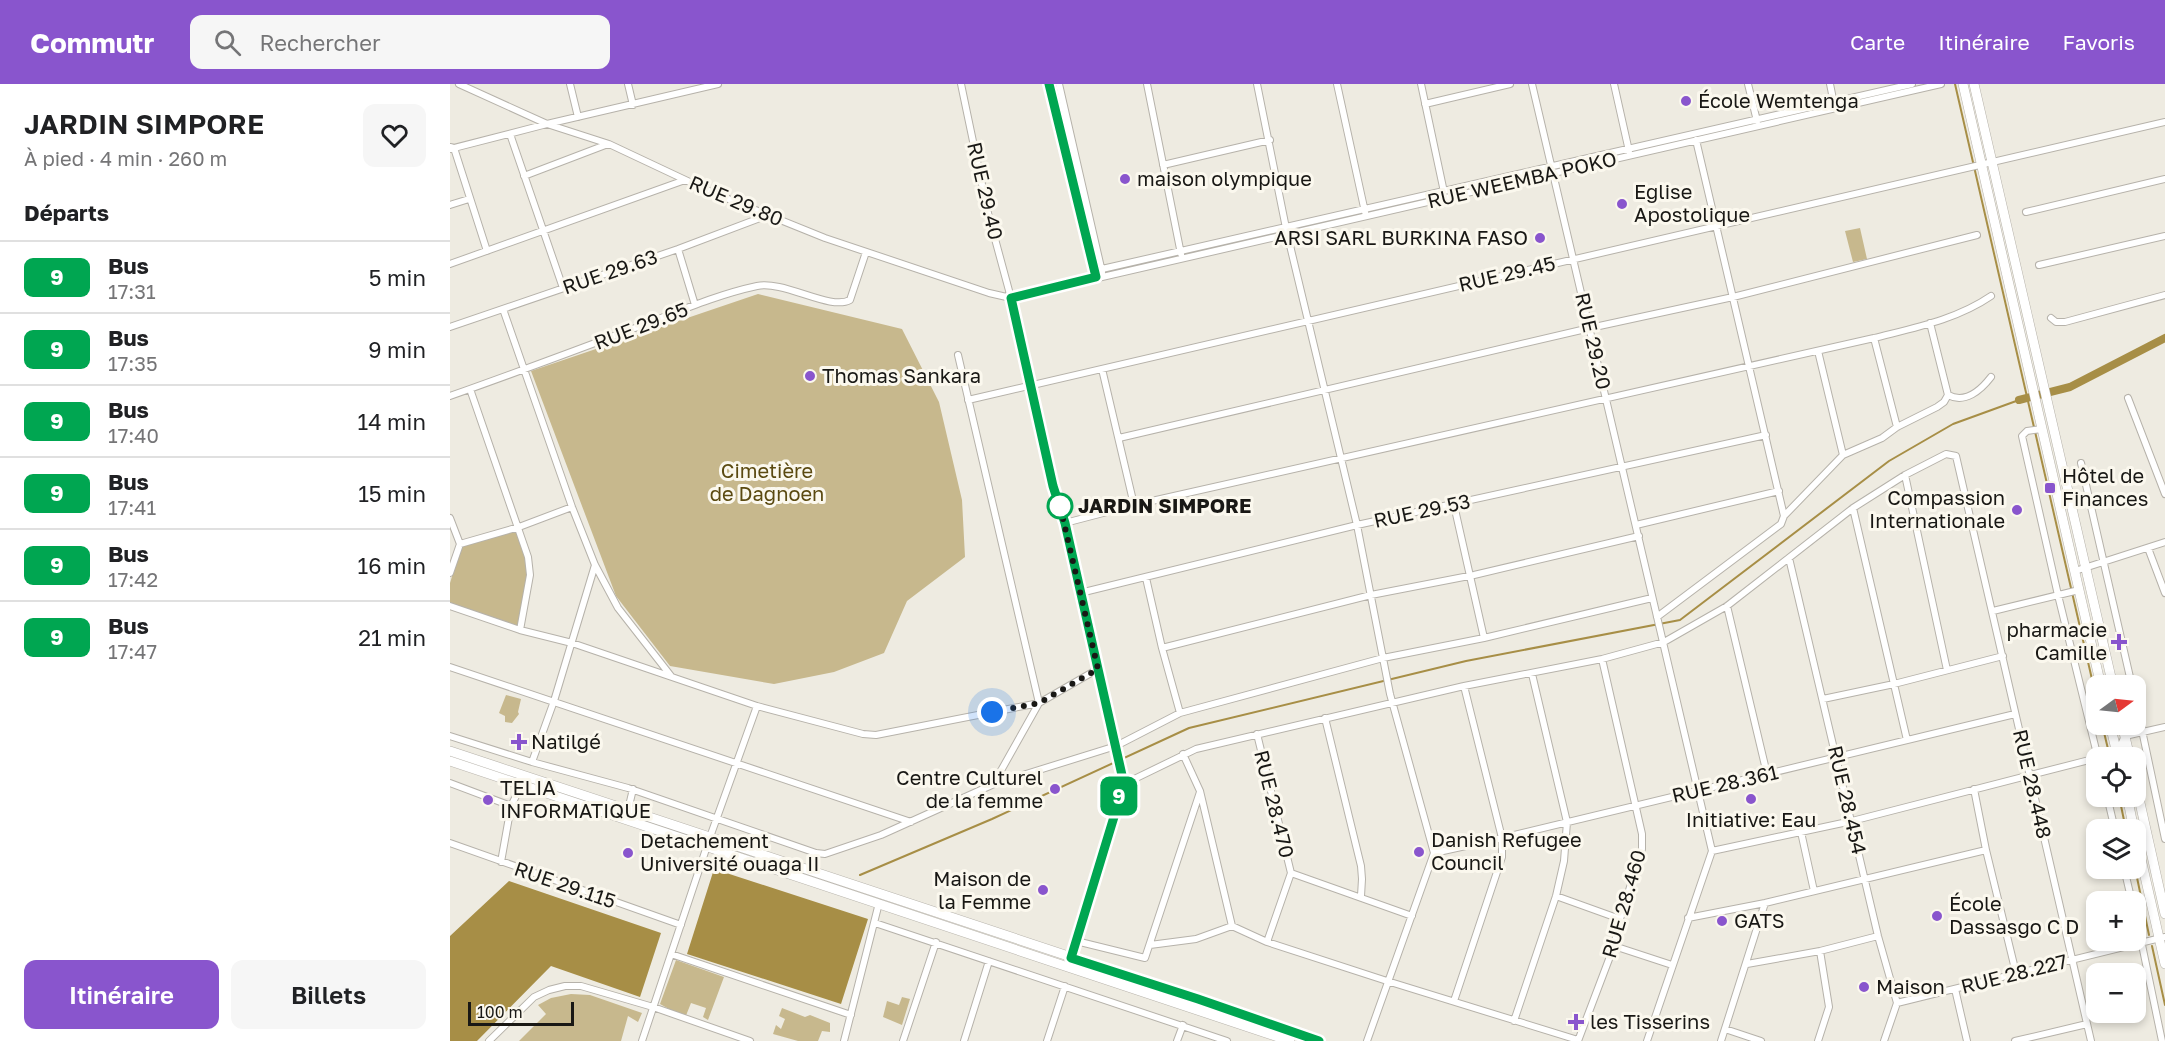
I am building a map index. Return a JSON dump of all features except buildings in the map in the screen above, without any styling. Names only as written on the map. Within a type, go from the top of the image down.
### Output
[{"type":"main road","points":[[1964,84],[2098,675]]},
{"type":"main road","points":[[1974,84],[2110,675]]},
{"type":"main road","points":[[2125,736],[2128,747]]},
{"type":"main road","points":[[450,751],[628,810],[709,842],[879,903],[1070,963],[1198,999],[1318,1041]]},
{"type":"main road","points":[[450,761],[521,786],[709,842],[1070,963],[1290,1041]]},
{"type":"main road","points":[[2141,807],[2165,914]]},
{"type":"main road","points":[[2146,876],[2162,938],[2165,964]]},
{"type":"street","name":"RUE 29.80","points":[[459,84],[547,124],[609,144],[768,215],[866,252],[1011,298]]},
{"type":"street","points":[[570,84],[578,117]]},
{"type":"street","points":[[628,84],[633,105]]},
{"type":"street","points":[[487,250],[451,148],[633,105],[690,88],[718,84]]},
{"type":"street","name":"RUE 29.40","points":[[961,84],[988,213],[1011,298],[1053,486],[1065,523],[1124,784]]},
{"type":"street","points":[[1049,84],[1096,277]]},
{"type":"street","points":[[1059,84],[1102,272]]},
{"type":"street","points":[[1147,84],[1181,254]]},
{"type":"street","points":[[1257,84],[1287,230],[1358,525],[1390,694],[1434,852],[1367,1041]]},
{"type":"street","points":[[1337,84],[1365,212]]},
{"type":"street","points":[[1421,84],[1445,194]]},
{"type":"street","points":[[1425,104],[1510,84]]},
{"type":"street","name":"RUE 29.20","points":[[1532,84],[1657,618]]},
{"type":"street","points":[[1614,84],[1629,152]]},
{"type":"street","points":[[1748,84],[1757,123]]},
{"type":"street","points":[[1830,84],[1835,105]]},
{"type":"street","name":"RUE WEEMBA POKO","points":[[1835,105],[1912,84]]},
{"type":"street","name":"RUE WEEMBA POKO","points":[[1011,298],[1096,277],[1102,272],[1835,105],[1941,84]]},
{"type":"street","name":"RUE 29.45","points":[[968,400],[1308,319],[2165,122]]},
{"type":"street","name":"RUE WEEMBA POKO","points":[[1629,152],[1696,140],[1757,123]]},
{"type":"street","points":[[510,134],[563,288]]},
{"type":"street","points":[[1163,165],[1270,140]]},
{"type":"street","points":[[1696,140],[1784,516]]},
{"type":"street","points":[[525,176],[609,144]]},
{"type":"street","points":[[450,264],[685,179]]},
{"type":"street","points":[[2026,212],[2165,179]]},
{"type":"street","points":[[450,205],[470,199]]},
{"type":"street","name":"RUE 29.63","points":[[450,327],[678,249],[768,215]]},
{"type":"street","points":[[1119,438],[1733,297],[1977,235]]},
{"type":"street","points":[[2039,265],[2165,236]]},
{"type":"street","points":[[678,249],[695,305]]},
{"type":"street","name":"RUE 29.65","points":[[450,396],[695,305],[757,286],[768,285],[836,302],[850,300],[866,252]]},
{"type":"street","points":[[2050,318],[2056,322],[2065,322],[2165,295]]},
{"type":"street","points":[[1065,523],[1134,505],[1874,338],[1971,309],[1991,296]]},
{"type":"street","points":[[502,309],[572,507],[595,565],[618,608],[672,677]]},
{"type":"street","points":[[1930,323],[1948,395],[1954,399],[1962,399],[1982,387],[1991,377]]},
{"type":"street","points":[[1874,338],[1897,427]]},
{"type":"street","points":[[1818,351],[1844,455]]},
{"type":"street","points":[[958,355],[1039,703],[994,784]]},
{"type":"street","points":[[1102,369],[1134,505]]},
{"type":"street","points":[[470,389],[519,527],[531,570],[520,630]]},
{"type":"street","points":[[1647,1041],[1712,851],[1657,618],[1781,524],[1784,516],[1844,455],[1882,438],[1897,427],[1937,407],[1948,395]]},
{"type":"street","points":[[2128,398],[2165,494]]},
{"type":"street","points":[[2042,429],[2027,431],[2022,436],[2095,747]]},
{"type":"street","name":"RUE 29.53","points":[[1080,592],[1146,578],[1358,525],[1766,435]]},
{"type":"street","name":"RUE 28.448","points":[[1905,475],[1946,454],[1956,456],[2091,1041]]},
{"type":"street","points":[[2081,463],[2129,675]]},
{"type":"street","points":[[1070,963],[1124,784],[1196,748],[1464,686],[1602,659],[1664,642],[1727,606],[1853,508],[1905,475],[1947,670]]},
{"type":"street","points":[[1636,525],[1779,491]]},
{"type":"street","points":[[1454,505],[1484,638]]},
{"type":"street","points":[[460,544],[519,527],[572,507]]},
{"type":"street","points":[[1853,508],[1907,740]]},
{"type":"street","points":[[450,518],[460,544],[450,573]]},
{"type":"street","points":[[1162,648],[1371,595],[1639,536]]},
{"type":"street","points":[[2075,571],[2165,542]]},
{"type":"street","points":[[2148,548],[2165,593]]},
{"type":"street","name":"RUE 28.454","points":[[1789,558],[1878,936],[1898,1003]]},
{"type":"street","points":[[532,762],[554,701],[595,565]]},
{"type":"street","points":[[1146,578],[1180,713]]},
{"type":"street","points":[[1993,610],[2079,590]]},
{"type":"street","points":[[450,736],[532,762],[633,789],[816,853],[825,854],[911,822],[994,784],[1116,746],[1180,713],[1383,661],[1652,598]]},
{"type":"street","points":[[450,606],[520,630],[572,643],[757,706],[863,734],[876,735],[1039,703],[1098,669]]},
{"type":"street","points":[[1727,606],[1767,774]]},
{"type":"street","points":[[1823,699],[1894,684],[2004,656]]},
{"type":"street","name":"RUE 28.460","points":[[1578,1040],[1614,946],[1642,849],[1642,834],[1602,659]]},
{"type":"street","points":[[450,667],[911,822]]},
{"type":"street","points":[[1514,1021],[1556,896],[1564,861],[1567,822],[1532,674]]},
{"type":"street","points":[[1454,1001],[1502,857],[1502,838],[1464,686]]},
{"type":"street","points":[[642,1041],[757,706]]},
{"type":"street","name":"RUE 28.361","points":[[1434,852],[1502,838],[2015,714]]},
{"type":"street","points":[[1325,718],[1361,866],[1361,896]]},
{"type":"street","points":[[2146,731],[2165,727]]},
{"type":"street","name":"RUE 28.470","points":[[1257,734],[1291,873],[1267,942]]},
{"type":"street","points":[[2120,747],[2125,736],[2130,735]]},
{"type":"street","points":[[2144,735],[2165,839]]},
{"type":"street","points":[[1183,754],[1200,791],[1232,926]]},
{"type":"street","points":[[1712,851],[1852,821],[2086,761]]},
{"type":"street","points":[[450,783],[511,806]]},
{"type":"street","points":[[501,862],[511,806],[521,786]]},
{"type":"street","points":[[628,810],[633,789]]},
{"type":"street","points":[[1974,789],[1986,850],[2016,974]]},
{"type":"street","points":[[1076,940],[1144,958],[1200,791]]},
{"type":"street","points":[[1801,832],[1815,891]]},
{"type":"street","name":"RUE 29.115","points":[[450,843],[681,925]]},
{"type":"street","points":[[1688,918],[1765,903],[1986,850]]},
{"type":"street","points":[[1291,873],[1412,916]]},
{"type":"street","points":[[1556,896],[1620,919]]},
{"type":"street","points":[[844,1041],[879,903]]},
{"type":"street","points":[[1721,1041],[1765,903]]},
{"type":"street","points":[[875,923],[1227,1041]]},
{"type":"street","points":[[1150,945],[1184,942],[1232,926],[1267,942],[1578,1040]]},
{"type":"street","points":[[1747,964],[1820,951],[1878,936]]},
{"type":"street","name":"RUE 28.227","points":[[2146,941],[2162,938]]},
{"type":"street","points":[[903,1041],[936,942]]},
{"type":"street","points":[[1614,946],[1672,965]]},
{"type":"street","points":[[1818,1041],[1829,1007],[1820,951]]},
{"type":"street","name":"RUE 28.227","points":[[1898,1003],[2105,951]]},
{"type":"street","points":[[2144,951],[2162,1041]]},
{"type":"street","points":[[671,954],[851,1015]]},
{"type":"street","points":[[964,1041],[989,961]]},
{"type":"street","points":[[489,1041],[534,997],[565,986],[581,986],[653,1007],[750,1041]]},
{"type":"street","points":[[1047,1041],[1065,986]]},
{"type":"street","points":[[1955,989],[1967,1041]]},
{"type":"street","points":[[1884,1041],[1898,1003]]},
{"type":"street","points":[[2015,1041],[2087,1024]]},
{"type":"street","points":[[1178,1041],[1183,1025]]},
{"type":"street","points":[[1725,1029],[1761,1041]]},
{"type":"street","points":[[495,1035],[501,1041]]},
{"type":"green space","points":[[1860,228],[1867,259],[1853,262],[1845,231]]},
{"type":"green space","name":"Cimetière de Dagnoen","points":[[758,294],[902,329],[939,402],[962,500],[965,557],[907,601],[884,653],[834,672],[774,684],[670,666],[616,596],[531,371]]},
{"type":"green space","points":[[518,531],[529,571],[519,627],[450,604],[450,583],[462,544]]},
{"type":"green space","points":[[506,695],[521,699],[519,714],[512,723],[505,722],[505,716],[499,713]]},
{"type":"green space","points":[[676,960],[724,977],[708,1020],[703,1017],[706,1008],[691,1003],[685,1018],[660,1004]]},
{"type":"green space","points":[[571,994],[590,995],[642,1013],[638,1022],[628,1016],[621,1041],[519,1041],[546,1014],[538,1005],[551,998]]},
{"type":"green space","points":[[902,997],[910,999],[902,1025],[883,1017],[887,1001],[899,1005]]},
{"type":"green space","points":[[782,1008],[830,1023],[830,1032],[822,1031],[818,1041],[798,1041],[773,1034],[776,1025],[781,1029],[785,1019],[779,1016]]},
{"type":"shaded area","points":[[714,869],[868,919],[841,1004],[687,954]]},
{"type":"shaded area","points":[[509,881],[661,933],[640,997],[551,966],[477,1041],[450,1041],[450,936]]},
{"type":"waterway","points":[[1955,84],[2091,675]]},
{"type":"waterway","points":[[2019,400],[2070,387],[2165,338]]},
{"type":"waterway","points":[[860,875],[992,819],[1189,728],[1466,661],[1680,620],[1889,461],[1953,424],[2019,400]]},
{"type":"waterway","points":[[2105,735],[2108,747]]},
{"type":"waterway","points":[[2121,807],[2124,819]]},
{"type":"waterway","points":[[2137,879],[2149,935]]},
{"type":"waterway","points":[[2152,946],[2165,1005]]},
{"type":"bus line","name":"9","points":[[1049,84],[1096,277],[1011,298],[1124,784],[1116,803],[1071,958],[1319,1041]]},
{"type":"place","name":"École Wemtenga","points":[[1686,101]]},
{"type":"place","name":"maison olympique","points":[[1125,179]]},
{"type":"place","name":"Eglise Apostolique","points":[[1622,204]]},
{"type":"place","name":"ARSI SARL BURKINA FASO","points":[[1540,238]]},
{"type":"place","name":"Thomas Sankara","points":[[810,376]]},
{"type":"place","name":"Hôtel de Finances","points":[[2050,488]]},
{"type":"place","name":"JARDIN SIMPORE","points":[[1060,506]]},
{"type":"place","name":"Compassion Internationale","points":[[2017,510]]},
{"type":"place","name":"pharmacie Camille","points":[[2119,642]]},
{"type":"place","name":"Natilgé","points":[[519,742]]},
{"type":"place","name":"Centre Culturel de la femme","points":[[1055,789]]},
{"type":"place","name":"Initiative: Eau","points":[[1751,799]]},
{"type":"place","name":"TELIA INFORMATIQUE","points":[[488,800]]},
{"type":"place","name":"Danish Refugee Council","points":[[1419,852]]},
{"type":"place","name":"Detachement Université ouaga II","points":[[628,853]]},
{"type":"place","name":"Maison de la Femme","points":[[1043,890]]},
{"type":"place","name":"École Dassasgo C D","points":[[1937,916]]},
{"type":"place","name":"GATS","points":[[1722,921]]},
{"type":"place","name":"Maison","points":[[1864,987]]},
{"type":"place","name":"les Tisserins","points":[[1576,1022]]},
{"type":"route","points":[[992,712],[1039,703],[1098,669],[1060,506]]}]
